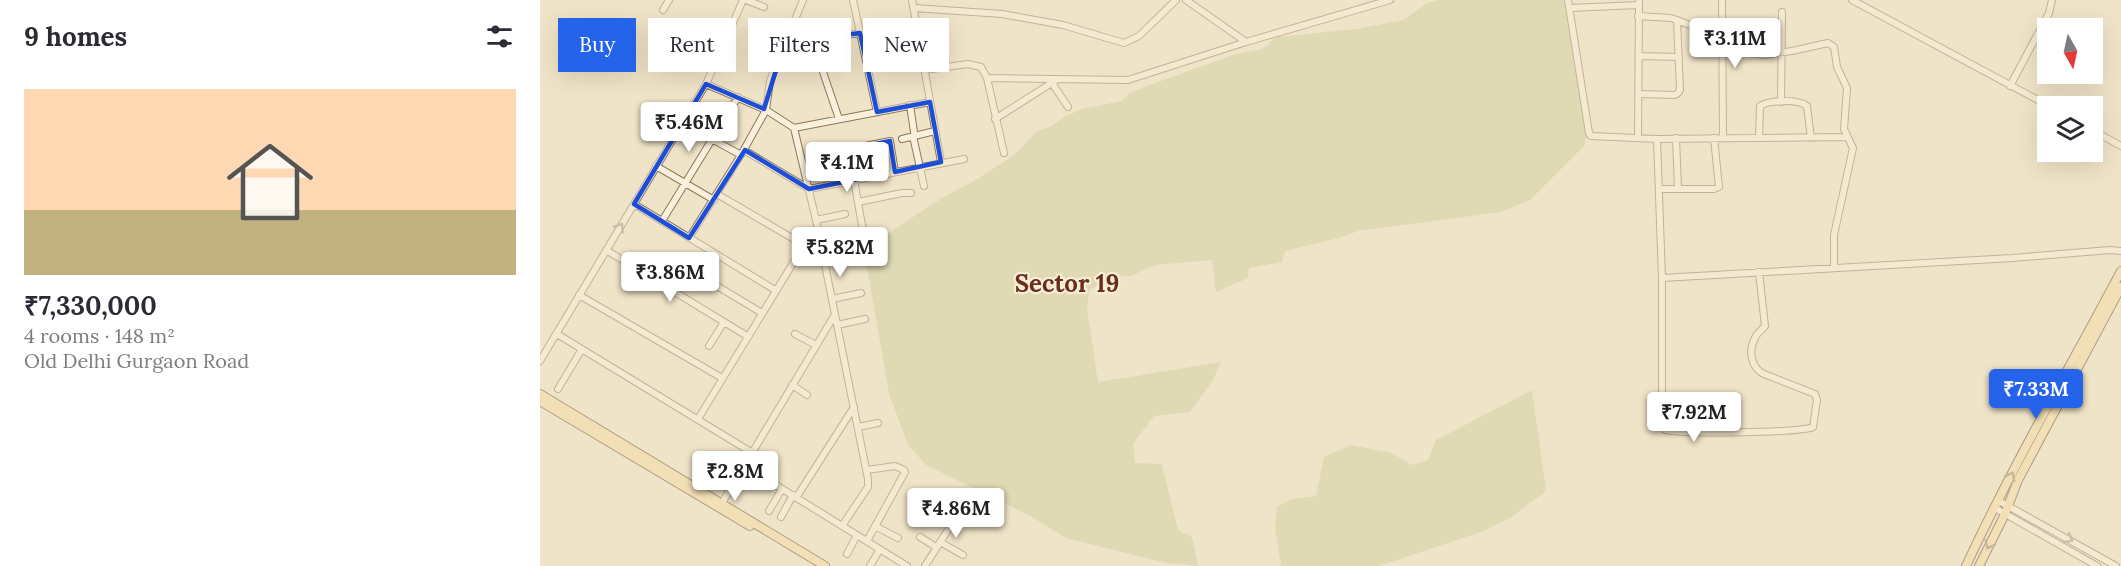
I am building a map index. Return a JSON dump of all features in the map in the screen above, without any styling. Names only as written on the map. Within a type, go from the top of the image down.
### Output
[{"type":"main road","points":[[1966,566],[2048,403],[2070,368],[2121,271]]},
{"type":"main road","points":[[1979,566],[2009,506],[2018,480],[2121,287]]},
{"type":"main road","points":[[540,394],[825,566]]},
{"type":"main road","points":[[540,401],[816,566]]},
{"type":"street","points":[[663,10],[669,0]]},
{"type":"street","points":[[540,362],[706,84],[745,0],[764,7]]},
{"type":"street","points":[[796,18],[803,0]]},
{"type":"street","points":[[853,0],[878,112]]},
{"type":"street","points":[[912,0],[915,18]]},
{"type":"street","points":[[914,9],[1002,14],[1063,25],[1116,42],[1124,42],[1138,36],[1176,0]]},
{"type":"street","points":[[1186,0],[1246,42]]},
{"type":"street","points":[[987,78],[1128,80],[1246,42],[1390,0]]},
{"type":"street","points":[[1722,0],[1723,138]]},
{"type":"street","points":[[1852,0],[2037,100]]},
{"type":"street","points":[[2010,86],[2049,13],[2052,0]]},
{"type":"street","points":[[1638,138],[1638,2],[1569,4],[1588,133],[1594,138],[1657,139],[1847,137]]},
{"type":"street","points":[[1781,102],[1782,12]]},
{"type":"street","points":[[1638,16],[1671,18],[1722,38]]},
{"type":"street","points":[[1639,94],[1674,95],[1679,93],[1677,20]]},
{"type":"street","points":[[851,33],[860,33]]},
{"type":"street","points":[[1723,49],[1764,55],[1832,44],[1837,67],[1846,88],[1844,129],[1852,145],[1836,224],[1834,268]]},
{"type":"street","points":[[1639,56],[1679,57]]},
{"type":"street","points":[[949,67],[975,64],[981,67],[987,78],[1004,153]]},
{"type":"street","points":[[689,238],[716,197],[766,111],[770,81],[774,72]]},
{"type":"street","points":[[823,72],[839,119]]},
{"type":"street","points":[[924,72],[941,162]]},
{"type":"street","points":[[995,119],[1059,78]]},
{"type":"street","points":[[1053,82],[1068,107]]},
{"type":"street","points":[[706,84],[738,97],[794,128],[930,102]]},
{"type":"street","points":[[662,221],[738,97]]},
{"type":"street","points":[[1759,138],[1760,106],[1765,103],[1781,102],[1806,104],[1811,138]]},
{"type":"street","points":[[910,105],[924,186]]},
{"type":"street","points":[[683,123],[743,152],[809,189],[964,159]]},
{"type":"street","points":[[794,128],[823,251],[867,470],[868,487],[842,526]]},
{"type":"street","points":[[902,139],[914,134],[935,132]]},
{"type":"street","points":[[2103,136],[2121,146]]},
{"type":"street","points":[[1676,138],[1678,189]]},
{"type":"street","points":[[1660,189],[1719,187],[1714,138]]},
{"type":"street","points":[[1657,139],[1662,278],[1662,420],[1665,430],[1774,431],[1809,429],[1814,424],[1815,394],[1764,375],[1756,370],[1754,365],[1752,347],[1765,324],[1759,272]]},
{"type":"street","points":[[831,153],[890,141],[895,172]]},
{"type":"street","points":[[857,148],[863,178]]},
{"type":"street","points":[[656,166],[804,244]]},
{"type":"street","points":[[823,251],[865,242],[855,180]]},
{"type":"street","points":[[858,202],[902,193],[911,194]]},
{"type":"street","points":[[634,204],[775,290]]},
{"type":"street","points":[[816,220],[845,214]]},
{"type":"street","points":[[698,419],[804,244],[818,232]]},
{"type":"street","points":[[606,250],[747,336]]},
{"type":"street","points":[[1662,278],[2012,258],[2110,250],[2121,252]]},
{"type":"street","points":[[677,262],[762,313]]},
{"type":"street","points":[[832,299],[861,293]]},
{"type":"street","points":[[579,295],[723,378]]},
{"type":"street","points":[[722,503],[835,315]]},
{"type":"street","points":[[837,325],[866,320]]},
{"type":"street","points":[[709,346],[724,322]]},
{"type":"street","points":[[557,334],[751,453]]},
{"type":"street","points":[[795,334],[816,345]]},
{"type":"street","points":[[558,389],[582,349]]},
{"type":"street","points":[[792,385],[807,395]]},
{"type":"street","points":[[781,517],[854,407]]},
{"type":"street","points":[[858,427],[878,423]]},
{"type":"street","points":[[744,466],[904,565]]},
{"type":"street","points":[[867,470],[896,466],[905,472],[867,541]]},
{"type":"street","points":[[769,511],[782,489]]},
{"type":"street","points":[[925,566],[967,500]]},
{"type":"street","points":[[1997,505],[2009,506],[2116,566]]},
{"type":"street","points":[[1997,505],[2005,514],[2097,566]]},
{"type":"street","points":[[875,526],[898,538]]},
{"type":"street","points":[[947,531],[954,536]]},
{"type":"street","points":[[847,554],[857,535]]},
{"type":"street","points":[[920,537],[963,555]]},
{"type":"street","points":[[870,566],[880,549]]},
{"type":"highlighted area","points":[[860,33],[877,112],[930,102],[941,162],[895,172],[890,141],[857,148],[863,178],[809,189],[745,150],[689,238],[634,204],[706,84],[764,109],[780,57],[819,69],[844,35]]},
{"type":"green space","points":[[1437,0],[1564,0],[1587,136],[1584,146],[1530,200],[1501,212],[1358,231],[1285,251],[1282,262],[1249,268],[1248,278],[1216,292],[1212,260],[1155,265],[1131,276],[1116,273],[1089,291],[1087,309],[1098,382],[1221,362],[1213,380],[1190,412],[1154,416],[1133,444],[1135,463],[1162,464],[1178,530],[1192,537],[1198,566],[1166,563],[1066,538],[1030,516],[926,465],[908,445],[889,394],[866,261],[868,250],[887,234],[1013,156],[1037,131],[1052,126],[1064,117],[1082,109],[1121,101],[1130,93],[1155,83],[1236,54],[1262,49],[1277,37],[1356,29],[1404,20],[1425,4]]},
{"type":"green space","points":[[1532,390],[1546,491],[1510,518],[1481,532],[1379,566],[1281,566],[1275,528],[1277,507],[1292,499],[1316,496],[1324,457],[1351,445],[1392,453],[1412,465],[1428,460],[1436,440]]},
{"type":"district","name":"Sector 19","points":[[1067,284]]}]
